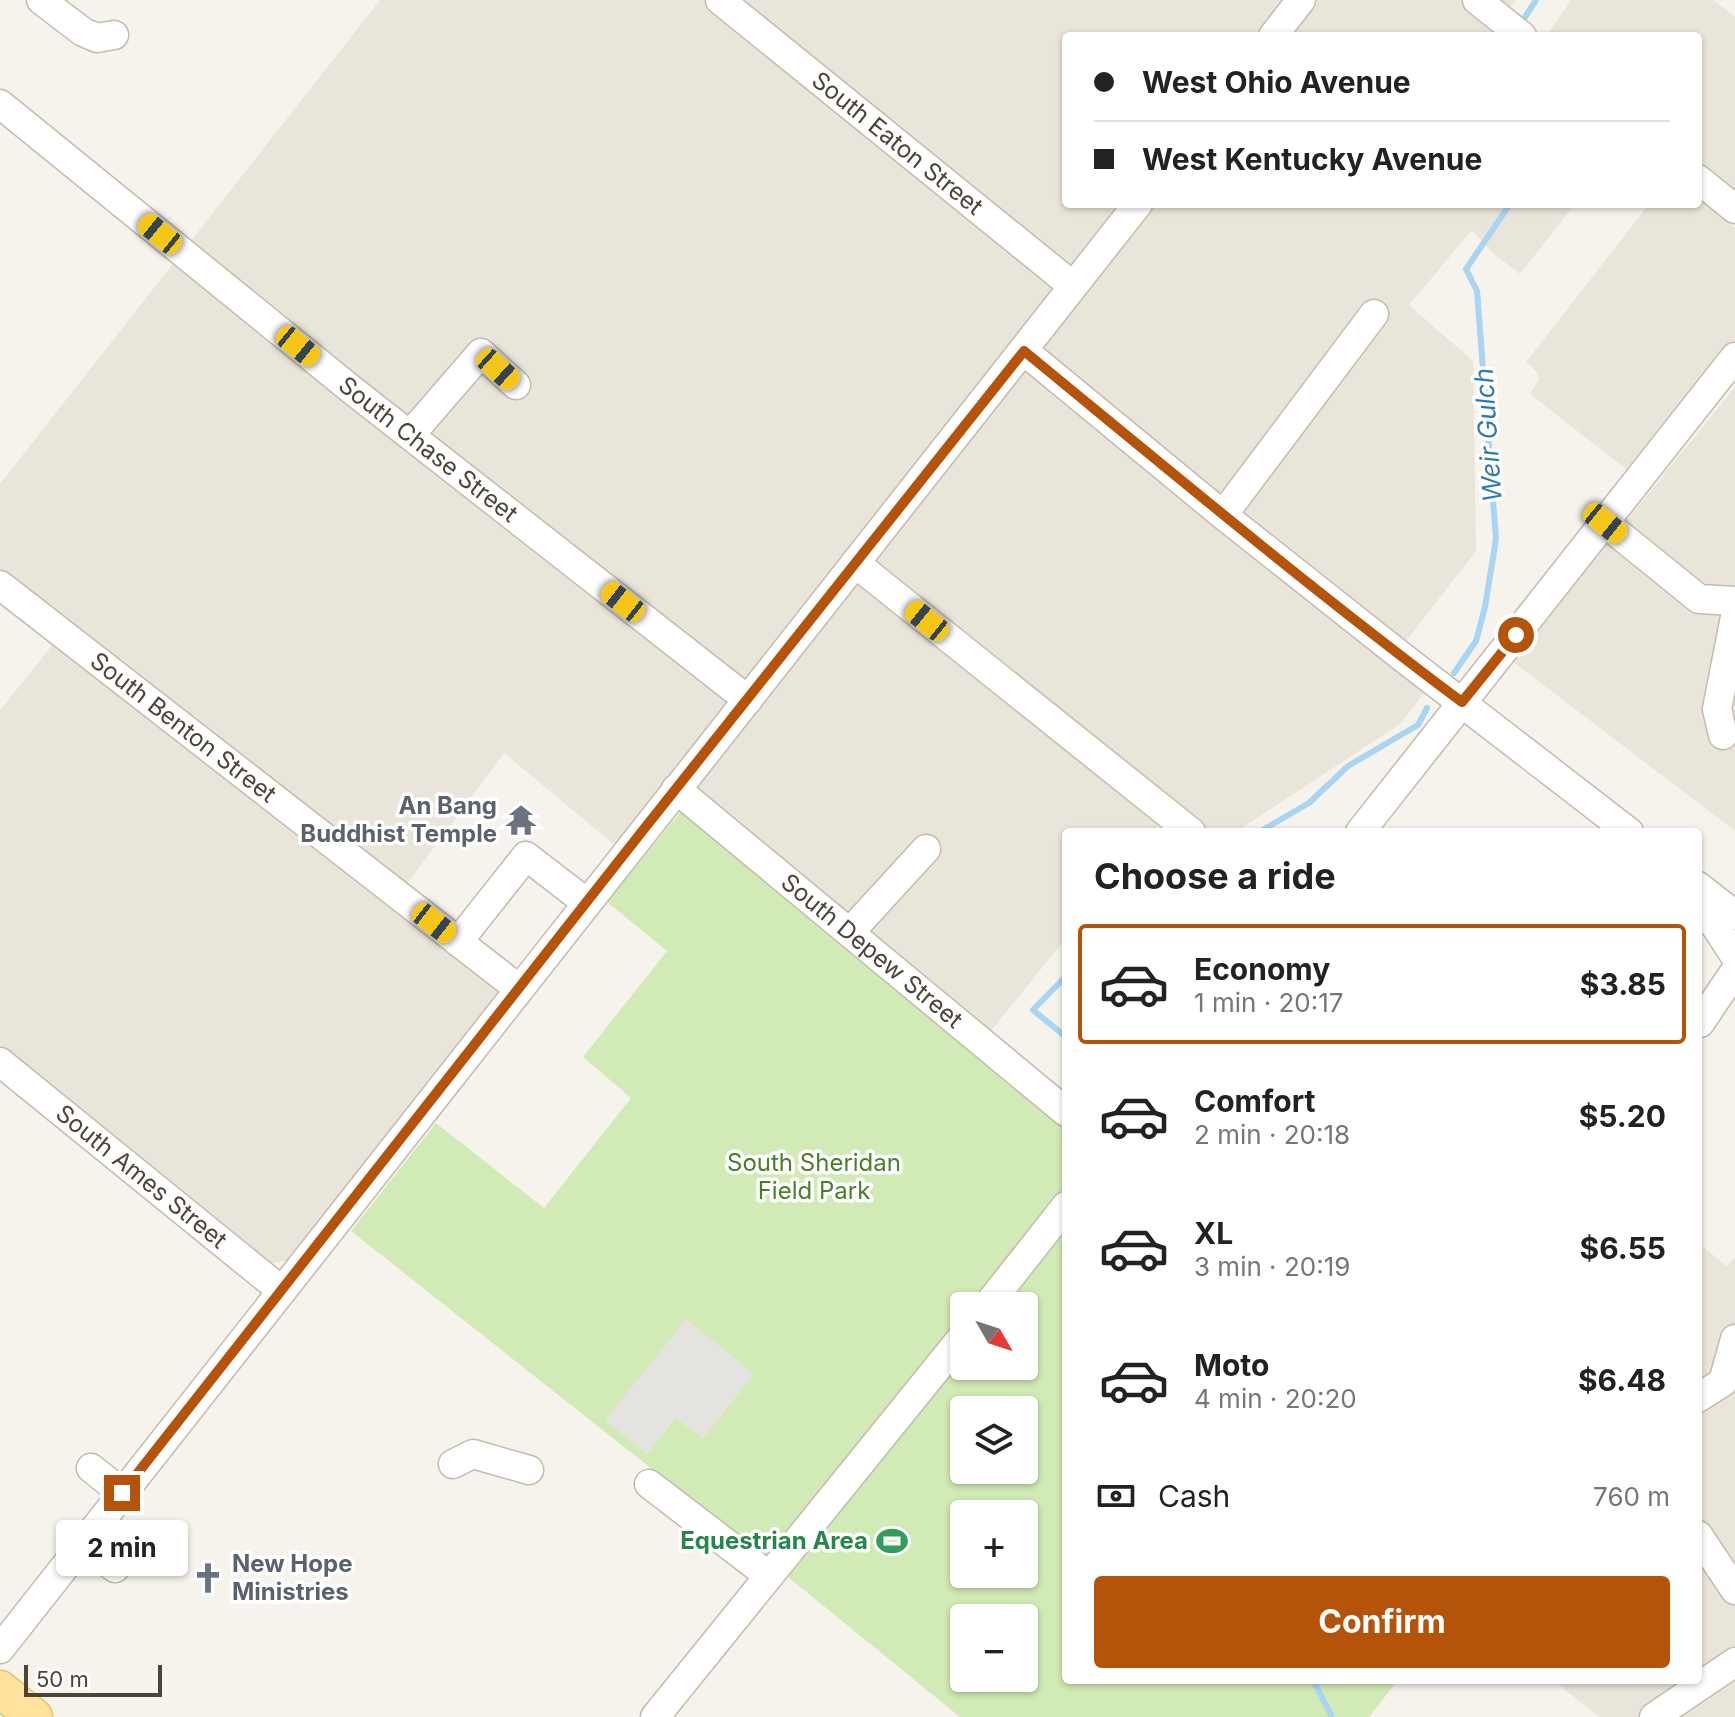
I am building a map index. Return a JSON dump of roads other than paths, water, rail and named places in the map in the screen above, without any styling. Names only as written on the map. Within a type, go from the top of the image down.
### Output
[{"type":"main road","points":[[0,1689],[34,1717]]},
{"type":"street","points":[[41,0],[83,32],[97,38],[114,35]]},
{"type":"street","name":"South Eaton Street","points":[[720,0],[1073,286]]},
{"type":"street","points":[[1276,32],[1301,0]]},
{"type":"street","points":[[1477,0],[1517,32]]},
{"type":"street","name":"South Chase Street","points":[[0,104],[410,435],[748,700]]},
{"type":"street","points":[[1702,182],[1735,209]]},
{"type":"street","points":[[0,1649],[1135,208]]},
{"type":"street","points":[[1223,515],[1374,314]]},
{"type":"street","points":[[1024,351],[1223,515],[1624,828]]},
{"type":"street","points":[[410,435],[481,353],[516,385]]},
{"type":"street","points":[[1363,828],[1735,357]]},
{"type":"street","points":[[1605,523],[1699,599],[1735,601]]},
{"type":"street","points":[[855,563],[1186,828]]},
{"type":"street","name":"South Benton Street","points":[[0,585],[519,989]]},
{"type":"street","points":[[1723,735],[1717,709],[1735,617]]},
{"type":"street","name":"South Depew Street","points":[[676,789],[1062,1109]]},
{"type":"street","points":[[850,932],[926,849]]},
{"type":"street","points":[[458,942],[526,856],[587,903]]},
{"type":"street","points":[[1702,889],[1735,915]]},
{"type":"street","points":[[1702,915],[1714,924],[1735,956]]},
{"type":"street","points":[[1702,1020],[1735,971]]},
{"type":"street","name":"South Ames Street","points":[[0,1062],[282,1291]]},
{"type":"street","points":[[998,1292],[1062,1211]]},
{"type":"street","points":[[1702,1397],[1729,1391],[1735,1339]]},
{"type":"street","points":[[655,1717],[950,1352]]},
{"type":"street","points":[[453,1464],[473,1454],[529,1470]]},
{"type":"street","points":[[91,1468],[122,1493]]},
{"type":"street","points":[[649,1484],[769,1576]]},
{"type":"street","points":[[1702,1541],[1735,1590]]},
{"type":"street","points":[[83,1543],[115,1568]]},
{"type":"street","points":[[1654,1717],[1735,1662]]},
{"type":"waterway","name":"Weir Gulch","points":[[1525,17],[1536,0]]},
{"type":"waterway","name":"Weir Gulch","points":[[1454,673],[1476,641],[1496,539],[1477,291],[1466,269],[1507,208]]},
{"type":"waterway","name":"Weir Gulch","points":[[1266,828],[1309,803],[1348,766],[1418,725],[1427,708]]},
{"type":"waterway","name":"Weir Gulch","points":[[1062,980],[1033,1010],[1062,1034]]},
{"type":"waterway","name":"Weir Gulch","points":[[1315,1684],[1332,1717]]},
{"type":"place","name":"An Bang Buddhist Temple","points":[[521,820]]},
{"type":"place","name":"Equestrian Area","points":[[892,1541]]},
{"type":"place","name":"New Hope Ministries","points":[[208,1578]]},
{"type":"park label","name":"South Sheridan Field Park","points":[[814,1177]]}]
